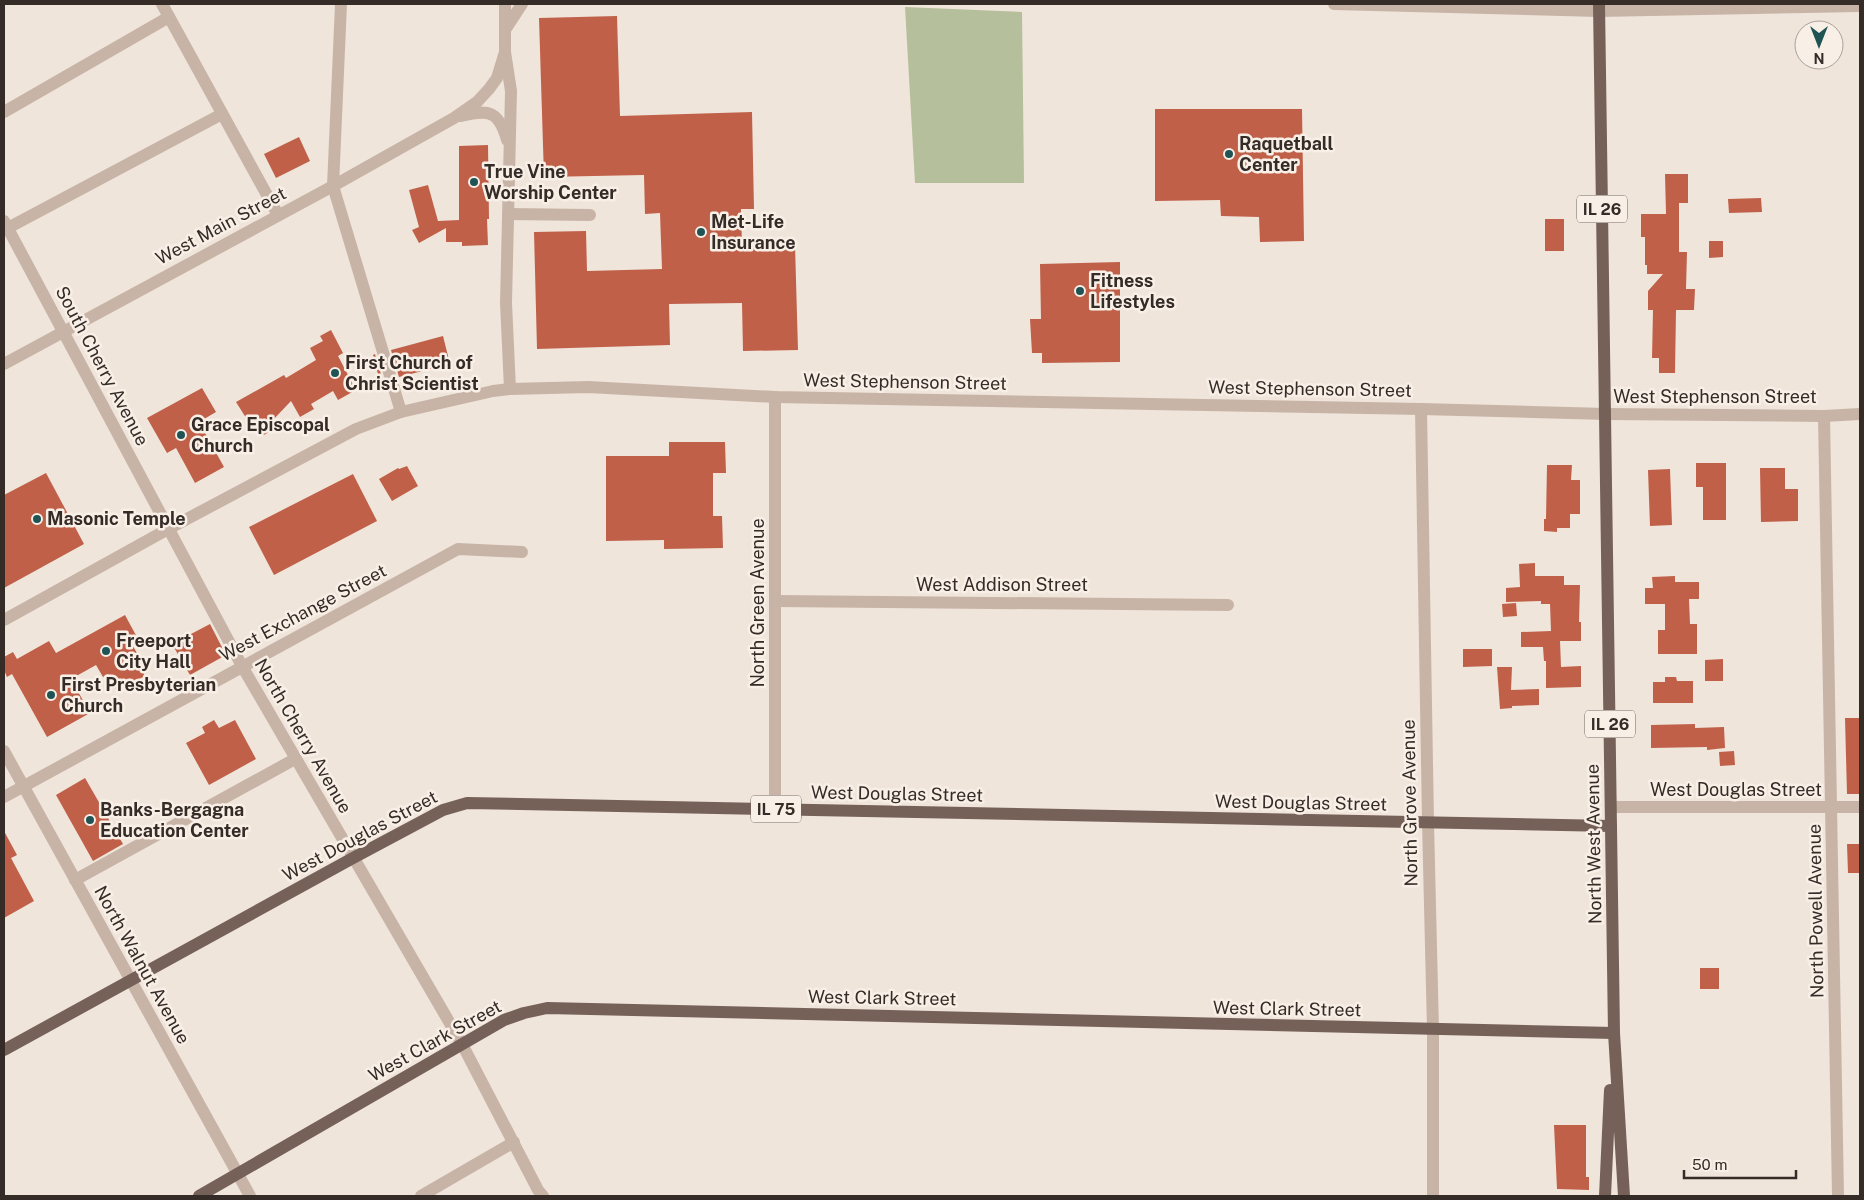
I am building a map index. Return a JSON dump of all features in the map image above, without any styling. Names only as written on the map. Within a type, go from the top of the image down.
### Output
[{"type":"main road","name":"IL 26","points":[[1599,8],[1606,414]]},
{"type":"main road","name":"North West Avenue","points":[[1606,414],[1614,1033],[1624,1196]]},
{"type":"main road","name":"West Douglas Street","points":[[4,1050],[352,858],[443,810],[467,803],[1336,822],[1611,826]]},
{"type":"main road","name":"West Clark Street","points":[[199,1196],[504,1020],[548,1008],[1614,1033]]},
{"type":"main road","name":"North West Avenue","points":[[1605,1196],[1614,1033]]},
{"type":"street","points":[[162,4],[278,215]]},
{"type":"street","points":[[341,4],[334,186],[401,412]]},
{"type":"street","points":[[505,4],[505,52],[512,91],[506,303],[510,389]]},
{"type":"street","points":[[505,30],[522,4]]},
{"type":"street","points":[[1334,4],[1599,8],[1860,6]]},
{"type":"street","points":[[4,112],[169,17]]},
{"type":"street","points":[[454,118],[477,102],[490,89],[497,78],[505,52]]},
{"type":"street","points":[[454,118],[478,112],[486,112],[496,117],[503,126],[510,151]]},
{"type":"street","points":[[5,226],[222,114]]},
{"type":"street","name":"West Main Street","points":[[4,364],[334,186],[454,118]]},
{"type":"street","points":[[508,214],[590,215]]},
{"type":"street","name":"South Cherry Avenue","points":[[5,226],[170,528]]},
{"type":"street","name":"West Stephenson Street","points":[[4,620],[170,528],[356,429],[401,412],[493,391],[510,389],[588,387],[775,397],[1606,414],[1824,416],[1860,414]]},
{"type":"street","name":"North Green Avenue","points":[[775,397],[775,809]]},
{"type":"street","name":"North Grove Avenue","points":[[1421,409],[1433,1030],[1433,1196]]},
{"type":"street","name":"North Powell Avenue","points":[[1824,416],[1838,1196]]},
{"type":"street","name":"North Cherry Avenue","points":[[170,528],[242,666],[352,858],[462,1044],[538,1190],[543,1196]]},
{"type":"street","name":"West Exchange Street","points":[[4,797],[458,549],[522,552]]},
{"type":"street","name":"West Addison Street","points":[[776,601],[1228,605]]},
{"type":"street","name":"North Walnut Avenue","points":[[4,751],[250,1196]]},
{"type":"street","points":[[75,880],[296,759]]},
{"type":"street","name":"West Douglas Street","points":[[1611,807],[1860,807]]},
{"type":"street","points":[[421,1196],[514,1142]]},
{"type":"green space","points":[[905,7],[1022,12],[1024,183],[915,183]]},
{"type":"building","name":"Met-Life Insurance","points":[[617,16],[620,116],[752,112],[754,209],[741,209],[742,246],[795,245],[798,350],[743,351],[742,303],[669,304],[670,345],[537,349],[534,232],[586,231],[587,271],[662,269],[660,213],[645,214],[644,175],[544,177],[539,18]]},
{"type":"building","name":"Raquetball Center","points":[[1155,109],[1302,109],[1304,241],[1260,242],[1259,217],[1221,216],[1220,200],[1155,201]]},
{"type":"building","points":[[299,137],[310,161],[276,178],[264,154]]},
{"type":"building","points":[[488,145],[488,245],[462,246],[462,242],[446,242],[446,228],[419,243],[412,230],[419,227],[409,190],[428,185],[438,221],[459,220],[459,146]]},
{"type":"building","points":[[1665,174],[1688,174],[1688,203],[1679,203],[1679,252],[1687,252],[1686,289],[1695,289],[1694,310],[1676,310],[1675,373],[1659,373],[1659,358],[1652,358],[1653,310],[1648,310],[1648,291],[1663,274],[1647,274],[1647,265],[1645,265],[1645,237],[1641,237],[1641,214],[1666,214]]},
{"type":"building","points":[[1761,198],[1762,212],[1729,213],[1728,199]]},
{"type":"building","points":[[1545,219],[1564,219],[1564,251],[1545,251]]},
{"type":"building","points":[[1709,241],[1723,241],[1723,257],[1709,258]]},
{"type":"building","name":"Fitness Lifestyles","points":[[1120,262],[1120,362],[1042,363],[1042,353],[1032,353],[1030,319],[1041,319],[1040,264]]},
{"type":"building","points":[[331,330],[343,353],[338,356],[356,390],[338,400],[333,391],[311,404],[314,409],[300,417],[291,401],[273,420],[278,427],[262,436],[252,419],[248,421],[236,402],[284,375],[286,378],[316,360],[310,348],[323,341],[320,336]]},
{"type":"building","points":[[443,336],[450,364],[399,377],[391,350]]},
{"type":"building","points":[[375,354],[383,381],[380,382],[373,355]]},
{"type":"building","name":"Grace Episcopal Church","points":[[202,388],[216,412],[199,422],[224,467],[195,483],[176,448],[167,453],[147,418]]},
{"type":"building","points":[[669,442],[725,442],[726,473],[713,473],[713,516],[722,516],[723,548],[664,549],[664,540],[606,541],[606,456],[669,456]]},
{"type":"building","points":[[1696,463],[1726,463],[1726,520],[1703,520],[1703,487],[1696,487]]},
{"type":"building","points":[[1547,465],[1572,465],[1571,480],[1580,480],[1580,514],[1570,514],[1570,528],[1557,528],[1557,532],[1544,531]]},
{"type":"building","points":[[407,466],[418,486],[392,501],[379,479],[398,468]]},
{"type":"building","points":[[1760,468],[1785,468],[1785,489],[1798,489],[1798,521],[1761,522]]},
{"type":"building","points":[[1670,469],[1672,525],[1650,526],[1648,470]]},
{"type":"building","name":"Masonic Temple","points":[[46,473],[84,544],[4,588],[4,495]]},
{"type":"building","points":[[353,474],[377,521],[274,575],[249,527]]},
{"type":"building","points":[[1535,563],[1535,576],[1564,576],[1564,585],[1580,585],[1579,622],[1581,622],[1581,641],[1560,641],[1561,667],[1581,666],[1581,687],[1546,688],[1546,661],[1544,661],[1543,647],[1521,647],[1521,632],[1551,631],[1550,604],[1541,604],[1541,601],[1506,602],[1506,588],[1520,587],[1519,564]]},
{"type":"building","points":[[1675,576],[1675,582],[1699,582],[1699,599],[1689,599],[1690,624],[1697,624],[1697,654],[1658,654],[1658,630],[1665,630],[1665,604],[1645,604],[1645,588],[1653,588],[1652,577]]},
{"type":"building","points":[[1516,603],[1517,616],[1503,617],[1502,604]]},
{"type":"building","points":[[125,615],[138,639],[131,643],[140,658],[136,660],[145,676],[117,691],[108,674],[103,677],[96,665],[71,679],[90,713],[47,737],[12,674],[7,677],[4,670],[4,657],[13,652],[17,659],[49,641],[56,653]]},
{"type":"building","points":[[210,624],[226,655],[190,675],[172,644]]},
{"type":"building","points":[[1463,649],[1492,649],[1492,666],[1463,667]]},
{"type":"building","points":[[1723,659],[1723,681],[1705,681],[1705,660]]},
{"type":"building","points":[[1497,667],[1512,667],[1511,690],[1539,689],[1539,705],[1512,706],[1512,708],[1500,709]]},
{"type":"building","points":[[1665,677],[1676,677],[1677,681],[1693,681],[1693,703],[1653,703],[1653,682],[1665,682]]},
{"type":"building","points":[[1845,718],[1860,718],[1860,794],[1847,794]]},
{"type":"building","points":[[214,720],[219,728],[235,720],[256,759],[209,785],[186,743],[205,733],[202,727]]},
{"type":"building","points":[[1695,724],[1695,728],[1724,727],[1725,748],[1707,750],[1707,747],[1651,748],[1651,725]]},
{"type":"building","points":[[1734,751],[1735,765],[1720,766],[1719,752]]},
{"type":"building","name":"Banks-Bergagna Education Center","points":[[85,778],[123,844],[93,861],[56,795]]},
{"type":"building","points":[[4,831],[17,855],[11,858],[34,901],[4,918]]},
{"type":"building","points":[[1847,844],[1860,844],[1860,873],[1848,873]]},
{"type":"building","points":[[1700,968],[1719,968],[1719,989],[1700,989]]},
{"type":"building","points":[[1554,1125],[1586,1125],[1586,1177],[1589,1177],[1589,1190],[1557,1189]]},
{"type":"place","name":"Raquetball Center","points":[[1229,154]]},
{"type":"place","name":"True Vine Worship Center","points":[[474,182]]},
{"type":"place","name":"Met-Life Insurance","points":[[701,232]]},
{"type":"place","name":"Fitness Lifestyles","points":[[1080,291]]},
{"type":"place","name":"First Church of Christ Scientist","points":[[335,373]]},
{"type":"place","name":"Grace Episcopal Church","points":[[181,435]]},
{"type":"place","name":"Masonic Temple","points":[[37,519]]},
{"type":"place","name":"Freeport City Hall","points":[[106,651]]},
{"type":"place","name":"First Presbyterian Church","points":[[51,695]]},
{"type":"place","name":"Banks-Bergagna Education Center","points":[[90,820]]}]
